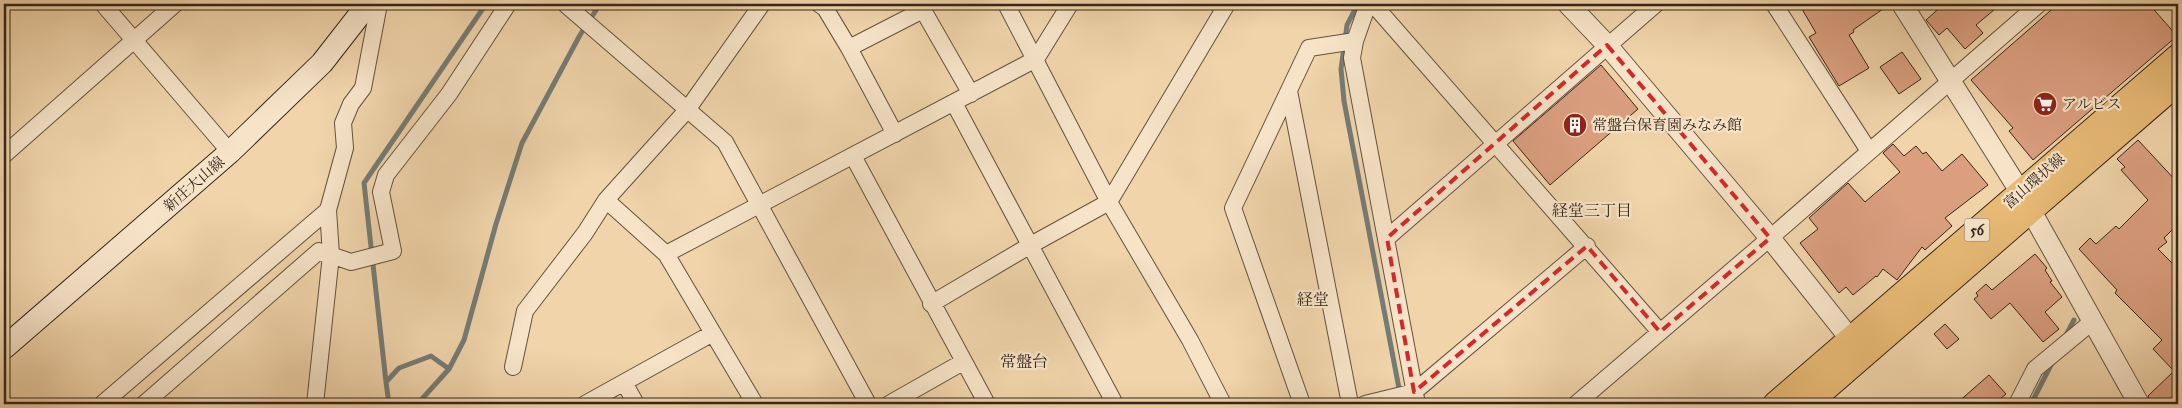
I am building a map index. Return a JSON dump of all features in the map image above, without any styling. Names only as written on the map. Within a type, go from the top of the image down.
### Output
[{"type":"main road","name":"新庄大山線","points":[[4,348],[230,152],[322,63],[368,4]]},
{"type":"main road","name":"富山環状線","points":[[1776,404],[1857,347],[2026,201],[2178,57]]},
{"type":"main road","name":"富山環状線","points":[[2026,201],[2178,82]]},
{"type":"main road","name":"富山環状線","points":[[1807,404],[1857,347]]},
{"type":"street","points":[[103,4],[230,152]]},
{"type":"street","points":[[4,155],[175,4]]},
{"type":"street","points":[[315,404],[331,255],[328,210],[345,148],[343,123],[350,104],[363,88],[379,4]]},
{"type":"street","points":[[144,404],[319,251],[351,262],[393,251],[381,192],[386,175],[448,94],[508,4]]},
{"type":"street","points":[[565,4],[725,142],[758,206],[868,404]]},
{"type":"street","points":[[513,367],[525,311],[585,233],[606,200],[687,110],[762,4]]},
{"type":"street","points":[[819,4],[825,8],[849,48],[895,134]]},
{"type":"street","points":[[1006,4],[1109,202],[1190,340],[1223,404]]},
{"type":"street","points":[[666,254],[1036,59],[1070,4]]},
{"type":"street","points":[[931,304],[1029,246],[1109,202],[1227,4]]},
{"type":"street","points":[[1368,4],[1355,41],[1352,58],[1387,238],[1415,398]]},
{"type":"street","points":[[1373,4],[1660,332]]},
{"type":"street","points":[[1568,4],[1607,45],[1770,238],[1857,347]]},
{"type":"street","points":[[1387,238],[1656,4]]},
{"type":"street","points":[[1774,4],[1869,151]]},
{"type":"street","points":[[1902,4],[2026,201],[2138,404]]},
{"type":"street","points":[[1576,404],[2038,4]]},
{"type":"street","points":[[849,48],[923,10],[971,94]]},
{"type":"street","points":[[1302,404],[1233,208],[1309,48],[1355,41]]},
{"type":"street","points":[[1289,91],[1350,404]]},
{"type":"street","points":[[954,103],[1115,404]]},
{"type":"street","points":[[853,156],[986,404]]},
{"type":"street","points":[[606,200],[666,254],[756,404]]},
{"type":"street","points":[[102,404],[328,210]]},
{"type":"street","points":[[1365,404],[1415,398],[1586,246]]},
{"type":"street","points":[[2017,404],[2035,369],[2093,321]]},
{"type":"street","points":[[585,404],[625,384],[713,333]]},
{"type":"street","points":[[889,404],[963,362]]},
{"type":"street","points":[[625,384],[636,404]]},
{"type":"highlighted area","points":[[1607,45],[1770,238],[1660,332],[1587,246],[1414,392],[1387,238]]},
{"type":"building","points":[[1799,4],[1890,4],[1853,30],[1854,32],[1849,35],[1869,68],[1839,86],[1809,37],[1816,33]]},
{"type":"building","points":[[1944,4],[2001,4],[1976,25],[1983,33],[1965,49],[1947,28],[1939,35],[1926,20]]},
{"type":"building","name":"アルビス","points":[[2058,4],[2149,4],[2177,36],[2033,160],[2009,131],[2013,128],[1971,80]]},
{"type":"building","points":[[1902,52],[1921,79],[1899,94],[1880,67]]},
{"type":"building","name":"常盤台保育園みなみ館","points":[[1601,65],[1638,109],[1550,185],[1513,141]]},
{"type":"building","points":[[2138,140],[2178,183],[2178,224],[2164,238],[2167,242],[2158,249],[2178,269],[2178,404],[2155,404],[2150,401],[2148,396],[2174,371],[2153,349],[2162,340],[2115,293],[2117,290],[2079,249],[2090,238],[2096,244],[2116,226],[2119,229],[2148,200],[2121,170],[2125,167],[2117,159]]},
{"type":"building","points":[[1893,144],[1904,156],[1916,146],[1923,154],[1926,152],[1942,171],[1962,154],[1988,185],[1945,218],[1952,226],[1925,250],[1922,247],[1897,280],[1883,269],[1877,277],[1853,295],[1846,287],[1839,293],[1800,243],[1818,229],[1809,218],[1848,183],[1865,202],[1900,172],[1883,153]]},
{"type":"building","points":[[2035,254],[2047,268],[2045,270],[2052,281],[2050,282],[2062,297],[2045,312],[2059,329],[2043,342],[2010,303],[1991,319],[1974,299],[1978,296],[1976,293],[1986,284],[1992,290]]},
{"type":"building","points":[[1945,324],[1959,339],[1947,349],[1934,334]]},
{"type":"building","points":[[1989,375],[2006,394],[1994,404],[1956,404]]},
{"type":"waterway","points":[[386,382],[364,183],[486,4]]},
{"type":"waterway","points":[[422,404],[421,400],[449,369],[464,340],[496,224],[522,143],[580,35],[600,4]]},
{"type":"waterway","points":[[1358,4],[1347,25],[1341,69],[1344,101],[1402,404]]},
{"type":"waterway","points":[[2066,335],[2074,320]]},
{"type":"waterway","points":[[389,404],[386,382],[399,368],[431,356],[449,369]]},
{"type":"waterway","points":[[2031,404],[2052,363]]},
{"type":"place","name":"アルビス","points":[[2045,104]]},
{"type":"place","name":"常盤台保育園みなみ館","points":[[1575,125]]},
{"type":"district","name":"経堂三丁目","points":[[1592,210]]},
{"type":"district","name":"経堂","points":[[1313,299]]},
{"type":"district","name":"常盤台","points":[[1024,361]]}]
